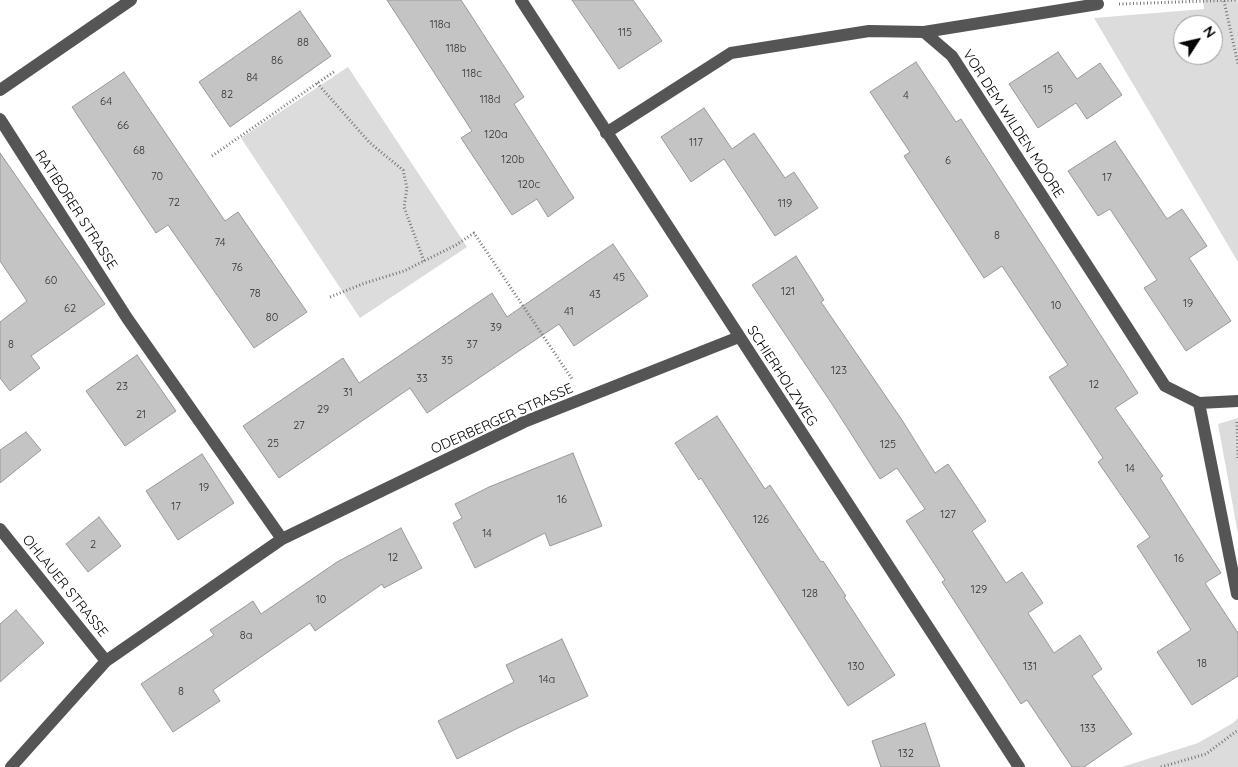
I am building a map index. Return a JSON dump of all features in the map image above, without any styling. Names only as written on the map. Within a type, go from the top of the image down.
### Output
[{"type":"street","points":[[0,90],[132,0]]},
{"type":"street","name":"SCHIERHOLZWEG","points":[[521,0],[1019,767]]},
{"type":"street","points":[[606,133],[731,53],[869,31],[924,32],[1098,4]]},
{"type":"street","name":"VOR DEM WILDEN MOORE","points":[[924,32],[952,56],[1165,386],[1199,404]]},
{"type":"street","name":"RATIBORER STRASSE","points":[[0,118],[127,318],[282,539]]},
{"type":"street","name":"ODERBERGER STRASSE","points":[[11,767],[106,661],[282,539],[524,422],[739,338]]},
{"type":"street","points":[[1237,401],[1199,404],[1237,594]]},
{"type":"street","name":"OHLAUER STRASSE","points":[[0,529],[106,661]]},
{"type":"path","points":[[1098,4],[1236,0]]},
{"type":"path","points":[[1224,1],[1238,64]]},
{"type":"path","points":[[212,156],[334,71]]},
{"type":"path","points":[[317,83],[370,143],[403,170],[407,188],[404,207],[424,261]]},
{"type":"path","points":[[330,297],[365,283],[404,271],[456,245],[474,232],[584,399]]},
{"type":"path","points":[[1237,401],[1238,458]]},
{"type":"path","points":[[1161,767],[1206,754],[1238,730]]},
{"type":"shaded area","points":[[1203,0],[1238,0],[1238,262],[1094,18],[1204,9]]},
{"type":"shaded area","points":[[348,67],[467,247],[360,318],[241,138]]},
{"type":"shaded area","points":[[1238,418],[1238,534],[1218,424]]},
{"type":"shaded area","points":[[1238,718],[1238,767],[1122,767],[1198,743],[1233,723]]},
{"type":"building","points":[[387,0],[461,0],[524,97],[514,104],[574,198],[548,217],[537,199],[512,215],[461,138],[472,131]]},
{"type":"building","points":[[572,0],[633,0],[662,41],[619,69]]},
{"type":"building","points":[[300,11],[331,56],[230,127],[199,82]]},
{"type":"building","points":[[1058,52],[1077,79],[1100,63],[1122,95],[1087,119],[1076,103],[1038,128],[1009,84]]},
{"type":"building","points":[[916,62],[956,122],[961,119],[1138,393],[1115,408],[1163,476],[1160,478],[1221,573],[1205,583],[1238,633],[1238,676],[1192,705],[1157,652],[1191,630],[1137,546],[1150,537],[1098,462],[1103,458],[1049,377],[1068,365],[1002,266],[984,278],[904,156],[910,152],[870,92]]},
{"type":"building","points":[[124,72],[225,221],[238,212],[307,312],[254,348],[168,225],[156,233],[72,107]]},
{"type":"building","points":[[704,108],[732,149],[754,133],[785,178],[794,172],[818,208],[775,236],[724,159],[691,182],[661,137]]},
{"type":"building","points":[[1115,141],[1167,219],[1182,209],[1207,246],[1189,258],[1231,321],[1186,351],[1144,288],[1157,280],[1110,209],[1098,216],[1068,171]]},
{"type":"building","points":[[0,153],[105,304],[31,356],[40,368],[10,391],[0,378],[0,322],[27,301],[0,261]]},
{"type":"building","points":[[613,244],[648,296],[574,346],[559,324],[427,413],[410,388],[279,478],[243,426],[343,358],[359,383],[492,293],[507,317]]},
{"type":"building","points":[[796,256],[824,300],[821,302],[902,420],[935,473],[948,464],[986,521],[972,531],[1006,583],[1022,572],[1043,603],[1028,613],[1054,653],[1080,635],[1102,669],[1092,676],[1132,734],[1084,767],[1072,767],[1027,700],[1021,704],[942,582],[945,580],[906,521],[925,509],[897,468],[880,479],[752,285]]},
{"type":"building","points":[[137,355],[176,411],[125,446],[86,391]]},
{"type":"building","points":[[717,416],[765,489],[770,485],[821,562],[823,561],[895,675],[848,706],[701,478],[699,480],[675,443]]},
{"type":"building","points":[[26,432],[41,450],[0,483],[0,450]]},
{"type":"building","points":[[573,453],[602,526],[550,546],[545,533],[475,568],[453,523],[462,518],[455,504],[489,487]]},
{"type":"building","points":[[202,454],[234,503],[178,540],[146,491]]},
{"type":"building","points":[[99,517],[121,546],[88,572],[66,544]]},
{"type":"building","points":[[401,528],[422,568],[384,588],[382,584],[315,631],[310,623],[213,690],[220,701],[173,732],[141,684],[214,635],[210,630],[253,601],[261,614],[337,562]]},
{"type":"building","points":[[16,610],[44,643],[0,682],[0,624]]},
{"type":"building","points":[[562,639],[588,696],[457,759],[438,721],[514,682],[506,665]]},
{"type":"building","points":[[925,723],[940,767],[881,767],[872,741]]}]
